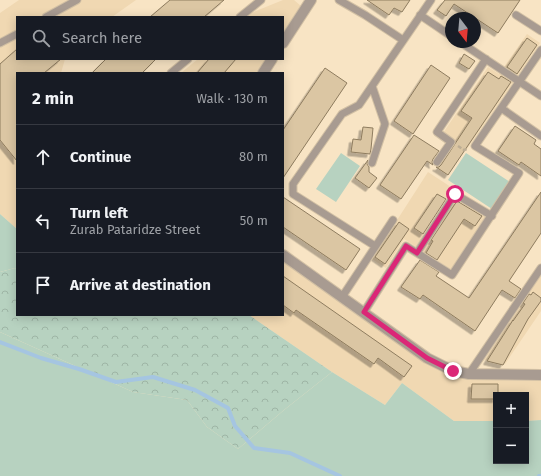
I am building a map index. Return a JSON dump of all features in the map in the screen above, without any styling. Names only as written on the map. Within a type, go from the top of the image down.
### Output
[{"type":"street","points":[[284,41],[311,0]]},
{"type":"street","points":[[264,72],[271,60]]},
{"type":"street","points":[[284,256],[427,358],[453,371],[469,374],[541,375]]},
{"type":"lane","points":[[48,16],[77,0]]},
{"type":"lane","points":[[241,16],[261,0]]},
{"type":"lane","points":[[339,0],[403,40]]},
{"type":"lane","points":[[375,246],[294,194],[293,184],[342,114],[359,105],[430,0]]},
{"type":"lane","points":[[420,15],[445,32]]},
{"type":"lane","points":[[516,15],[541,31]]},
{"type":"lane","points":[[0,43],[16,35]]},
{"type":"lane","points":[[469,48],[541,96]]},
{"type":"lane","points":[[364,312],[406,246],[452,275],[492,216],[519,173],[475,146],[541,50]]},
{"type":"lane","points":[[172,72],[187,60]]},
{"type":"lane","points":[[437,162],[451,142],[437,132],[486,60]]},
{"type":"lane","points":[[372,86],[385,124],[372,163]]},
{"type":"lane","points":[[501,108],[541,136]]},
{"type":"lane","points":[[417,253],[455,194],[492,216]]},
{"type":"lane","points":[[342,297],[393,220]]},
{"type":"lane","points":[[469,374],[541,268]]},
{"type":"path","points":[[451,142],[464,150],[475,146]]},
{"type":"shaded area","points":[[19,0],[136,0],[113,16],[16,16],[16,60],[65,60],[61,72],[16,72],[16,228],[0,214],[0,13]]},
{"type":"shaded area","points":[[283,0],[294,0],[301,6],[284,32],[284,16],[247,16],[251,13]]},
{"type":"shaded area","points":[[527,34],[540,43],[467,149],[443,133],[488,67],[499,74]]},
{"type":"shaded area","points":[[197,60],[265,60],[257,72],[182,72]]},
{"type":"shaded area","points":[[428,172],[489,212],[452,270],[404,239],[386,268],[372,259]]},
{"type":"shaded area","points":[[284,262],[453,379],[541,381],[541,420],[529,421],[529,392],[493,392],[493,421],[454,421],[402,383],[385,405],[332,372],[250,316],[284,316]]},
{"type":"shaded area","points":[[541,274],[541,311],[505,364],[484,360]]},
{"type":"green space","points":[[341,153],[360,166],[336,202],[316,189]]},
{"type":"green space","points":[[466,153],[510,182],[492,209],[448,180]]},
{"type":"green space","points":[[0,214],[16,228],[16,268],[0,272]]},
{"type":"green space","points":[[16,268],[16,316],[250,316],[332,372],[238,449],[207,427],[187,400],[133,392],[0,332],[0,272]]},
{"type":"green space","points":[[0,332],[133,392],[187,400],[207,427],[238,449],[332,372],[385,405],[402,383],[454,421],[493,421],[493,464],[529,464],[529,421],[541,420],[541,476],[0,476]]},
{"type":"building","points":[[170,0],[224,0],[205,16],[151,16]]},
{"type":"building","points":[[367,0],[410,0],[402,12],[394,8],[389,15]]},
{"type":"building","points":[[445,0],[520,0],[498,33],[481,22],[481,12],[466,12],[454,4],[449,12],[445,12],[445,15],[437,10]]},
{"type":"building","points":[[527,38],[537,45],[517,74],[507,67]]},
{"type":"building","points":[[16,50],[16,60],[60,60],[45,72],[16,72],[16,160],[0,140],[0,64]]},
{"type":"building","points":[[464,54],[475,61],[469,69],[459,63]]},
{"type":"building","points":[[105,60],[155,60],[143,72],[93,72]]},
{"type":"building","points":[[208,60],[235,60],[225,72],[198,72]]},
{"type":"building","points":[[431,65],[450,78],[413,134],[394,121]]},
{"type":"building","points":[[325,68],[347,83],[284,177],[284,129]]},
{"type":"building","points":[[488,72],[499,79],[501,76],[511,82],[448,175],[436,167],[441,165],[472,118],[461,111]]},
{"type":"building","points":[[515,126],[536,140],[534,144],[541,149],[541,176],[521,162],[519,165],[498,151]]},
{"type":"building","points":[[363,127],[373,128],[370,154],[351,152],[353,139],[361,140]]},
{"type":"building","points":[[414,135],[439,151],[433,159],[433,165],[427,161],[401,199],[380,185]]},
{"type":"building","points":[[368,160],[367,164],[369,167],[369,172],[377,178],[369,188],[355,178]]},
{"type":"building","points":[[541,192],[541,233],[509,281],[521,289],[515,298],[502,290],[475,331],[423,295],[420,299],[401,287],[420,260],[439,272],[436,276],[469,298]]},
{"type":"building","points":[[437,194],[446,199],[423,234],[414,228]]},
{"type":"building","points":[[284,198],[360,249],[346,270],[284,228]]},
{"type":"building","points":[[457,201],[482,216],[475,226],[464,219],[437,260],[426,253],[433,241],[431,240]]},
{"type":"building","points":[[399,222],[409,229],[385,264],[375,257]]},
{"type":"building","points":[[284,277],[412,366],[404,377],[378,358],[374,364],[296,310],[294,313],[284,306]]},
{"type":"building","points":[[533,292],[541,298],[541,301],[528,319],[503,365],[487,361],[525,304],[523,303],[529,294],[531,295]]},
{"type":"building","points":[[472,384],[498,384],[498,392],[493,392],[493,399],[471,399]]},
{"type":"waterway","points":[[0,342],[41,358],[116,382],[153,377],[195,390],[228,408],[235,426],[254,448],[290,453],[340,476]]},
{"type":"route","points":[[453,371],[427,358],[364,312],[406,246],[417,253],[455,194]]}]
